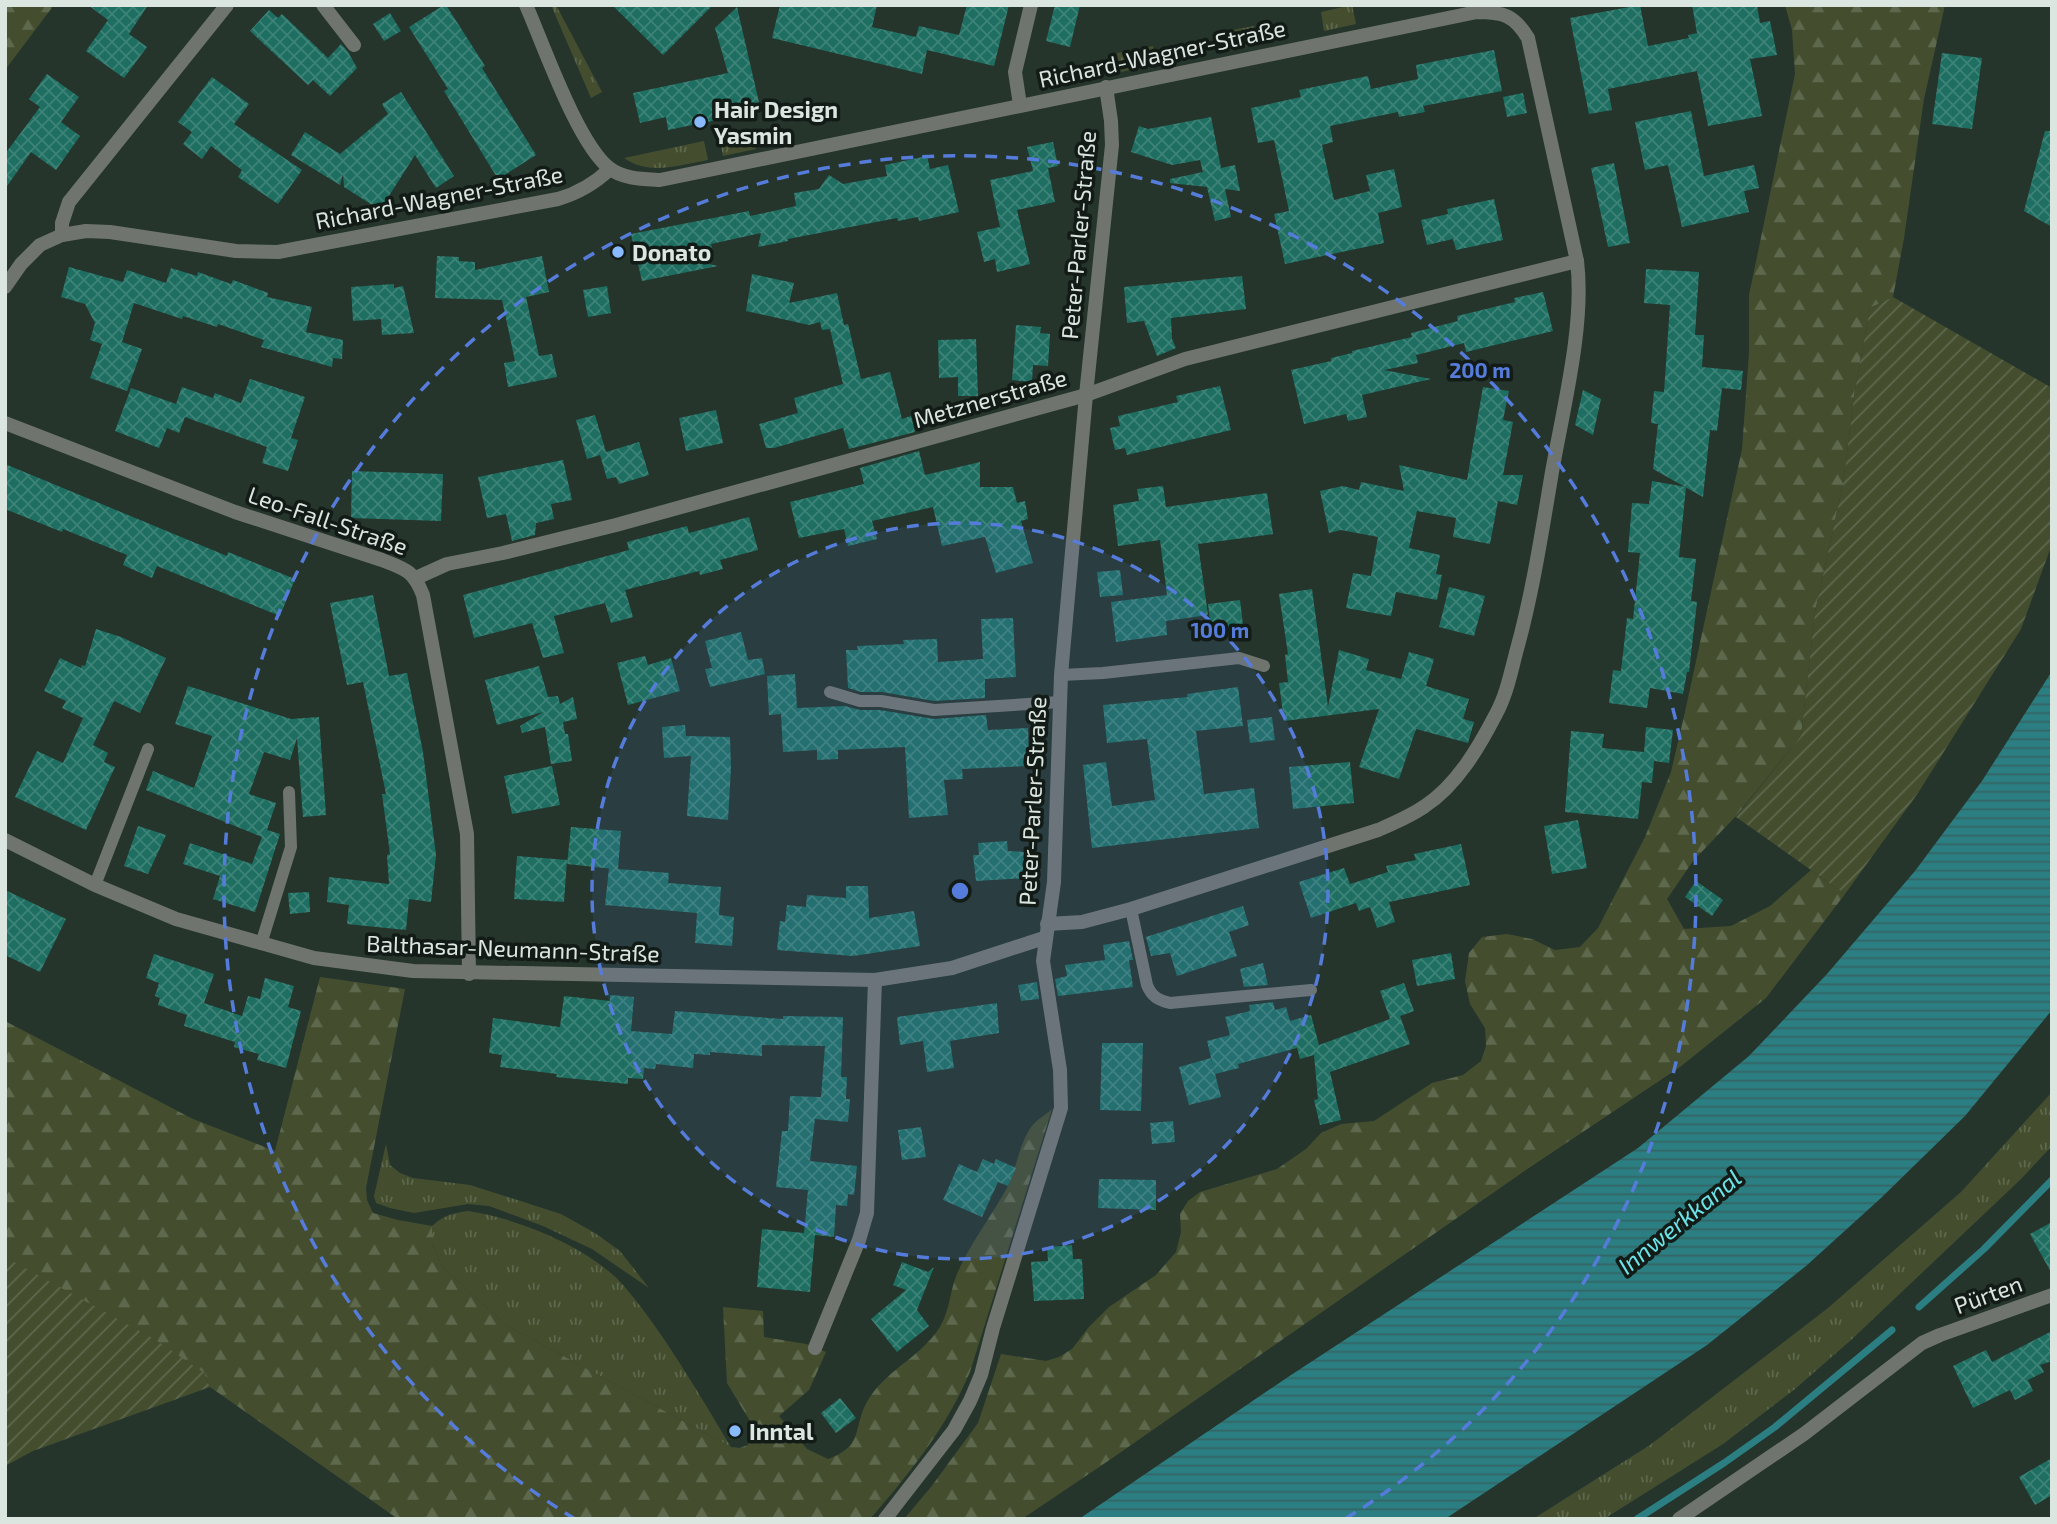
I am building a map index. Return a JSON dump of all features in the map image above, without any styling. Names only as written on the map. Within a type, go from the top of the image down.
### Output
[{"type":"street","points":[[5,287],[20,264],[40,245],[62,235],[62,223],[69,202],[227,5]]},
{"type":"street","points":[[323,5],[354,45]]},
{"type":"street","points":[[526,5],[586,140],[610,169]]},
{"type":"street","name":"Richard-Wagner-Straße","points":[[1020,105],[1015,72],[1031,5]]},
{"type":"street","name":"Richard-Wagner-Straße","points":[[62,235],[86,231],[110,232],[236,251],[278,252],[558,199],[580,192],[610,169],[631,178],[660,180],[1106,87],[1436,13],[1497,12],[1511,18]]},
{"type":"street","name":"Balthasar-Neumann-Straße","points":[[5,840],[95,886],[176,919],[314,958],[359,965],[469,974],[875,980],[953,968],[1046,931],[1131,909],[1378,830],[1427,805],[1456,777],[1472,755],[1504,696],[1525,618],[1569,374],[1579,295],[1577,261],[1528,38],[1511,18]]},
{"type":"street","name":"Peter-Parler-Straße","points":[[885,1519],[954,1430],[970,1401],[981,1375],[1059,1116],[1062,1091],[1043,961],[1054,882],[1061,675],[1112,145],[1106,87]]},
{"type":"street","name":"Metznerstraße","points":[[416,578],[447,564],[616,525],[1086,395],[1185,359],[1577,261]]},
{"type":"street","name":"Leo-Fall-Straße","points":[[5,423],[235,512],[391,564],[416,578],[426,607],[467,834],[469,974]]},
{"type":"street","points":[[815,1348],[859,1240],[867,1213],[875,980]]},
{"type":"street","name":"Pürten","points":[[1679,1519],[1804,1434],[1907,1353],[1940,1335],[2052,1295]]},
{"type":"lane","points":[[1061,675],[1240,658],[1264,666]]},
{"type":"lane","points":[[830,692],[860,701],[881,701],[934,710],[1060,702]]},
{"type":"lane","points":[[95,886],[148,749]]},
{"type":"lane","points":[[261,944],[291,847],[289,792]]},
{"type":"lane","points":[[1131,909],[1147,985],[1151,994],[1159,1001],[1170,1003],[1311,990]]},
{"type":"green space","points":[[5,5],[54,5],[5,70]]},
{"type":"green space","points":[[551,5],[556,5],[602,92],[591,98]]},
{"type":"green space","points":[[1352,5],[1356,24],[1324,31],[1321,12]]},
{"type":"green space","points":[[1785,5],[1945,5],[1924,99],[1893,297],[1870,308],[1855,390],[1843,484],[1815,612],[1801,736],[1736,816],[1693,861],[1667,899],[1684,929],[1731,926],[1770,906],[1811,870],[1845,894],[1766,998],[1680,1067],[1523,1172],[1022,1519],[904,1519],[978,1423],[1001,1354],[1046,1361],[1072,1349],[1109,1307],[1156,1275],[1176,1252],[1181,1232],[1180,1214],[1188,1201],[1200,1192],[1277,1169],[1306,1149],[1321,1133],[1341,1124],[1374,1121],[1432,1083],[1463,1075],[1481,1061],[1486,1046],[1485,1028],[1470,1004],[1465,981],[1469,953],[1482,937],[1507,934],[1532,939],[1555,950],[1580,947],[1598,928],[1645,837],[1671,772],[1742,449],[1749,353],[1749,295],[1795,74],[1792,30]]},
{"type":"green space","points":[[1254,26],[1258,44],[1221,52],[1217,33]]},
{"type":"green space","points":[[1153,46],[1156,65],[1121,72],[1117,53]]},
{"type":"green space","points":[[751,131],[756,149],[723,156],[719,138]]},
{"type":"green space","points":[[704,141],[708,160],[654,168],[644,167],[624,158]]},
{"type":"green space","points":[[1893,297],[2052,388],[2052,544],[2021,629],[1918,793],[1845,894],[1736,817],[1801,736],[1815,612],[1843,484],[1855,390],[1870,308]]},
{"type":"green space","points":[[320,977],[405,989],[366,1188],[367,1200],[373,1213],[432,1226],[432,1244],[443,1268],[506,1325],[731,1447],[748,1445],[753,1426],[727,1383],[723,1307],[763,1311],[764,1337],[806,1344],[826,1352],[809,1390],[779,1416],[807,1449],[828,1459],[840,1453],[853,1441],[870,1397],[934,1336],[941,1325],[957,1274],[1008,1186],[1028,1133],[1034,1124],[1052,1109],[970,1372],[950,1412],[926,1449],[870,1519],[398,1519],[210,1387],[204,1373],[5,1257],[5,1021],[193,1119],[275,1151]]},
{"type":"green space","points":[[2052,1092],[2052,1146],[2020,1180],[1851,1340],[1795,1389],[1723,1444],[1604,1519],[1533,1519],[1650,1445],[1828,1308],[1961,1192]]},
{"type":"green space","points":[[386,1144],[390,1165],[400,1173],[413,1178],[470,1185],[561,1214],[620,1251],[649,1288],[592,1249],[543,1226],[489,1206],[468,1204],[414,1213],[376,1203],[374,1196]]},
{"type":"green space","points":[[468,1211],[508,1220],[552,1237],[593,1259],[610,1272],[653,1324],[731,1447],[506,1325],[443,1268],[432,1244],[432,1226],[449,1215]]},
{"type":"green space","points":[[5,1257],[156,1340],[204,1373],[210,1387],[33,1451],[5,1466]]},
{"type":"water","name":"Innwerkkanal","points":[[2052,671],[2052,1010],[1965,1116],[1806,1266],[1707,1345],[1445,1519],[1079,1519],[1288,1377],[1638,1148],[1749,1056],[1827,974],[1915,871],[1982,781]]},
{"type":"building","points":[[88,5],[148,5],[129,34],[147,47],[124,78],[86,51],[108,20]]},
{"type":"building","points":[[444,5],[485,66],[482,68],[536,155],[498,179],[444,91],[448,89],[409,27]]},
{"type":"building","points":[[612,5],[713,5],[663,55]]},
{"type":"building","points":[[780,5],[877,5],[872,27],[916,37],[919,26],[959,35],[967,5],[1009,5],[994,66],[927,50],[922,74],[772,38]]},
{"type":"building","points":[[1055,5],[1080,5],[1070,47],[1046,41]]},
{"type":"building","points":[[1640,5],[1648,46],[1689,38],[1688,35],[1697,33],[1692,5],[1757,5],[1760,23],[1770,21],[1777,55],[1750,59],[1762,116],[1708,126],[1697,71],[1608,89],[1612,110],[1589,114],[1570,18]]},
{"type":"building","points":[[737,7],[761,111],[668,130],[666,117],[640,123],[633,93],[728,73],[715,28]]},
{"type":"building","points":[[269,10],[278,18],[282,14],[328,58],[341,44],[348,52],[357,68],[330,96],[313,80],[308,85],[250,31]]},
{"type":"building","points":[[390,13],[401,31],[384,41],[373,24]]},
{"type":"building","points":[[1494,50],[1502,91],[1423,106],[1425,112],[1399,117],[1398,112],[1330,126],[1333,142],[1322,145],[1334,200],[1370,191],[1366,175],[1394,169],[1402,207],[1378,213],[1384,243],[1285,264],[1274,214],[1289,211],[1274,140],[1258,143],[1251,108],[1301,97],[1299,90],[1368,76],[1371,89],[1418,79],[1416,65]]},
{"type":"building","points":[[1942,53],[1982,58],[1972,129],[1932,124]]},
{"type":"building","points":[[47,74],[79,97],[61,122],[80,136],[56,170],[31,152],[5,189],[5,154],[40,107],[29,99]]},
{"type":"building","points":[[212,77],[249,104],[234,124],[302,170],[278,204],[238,177],[242,170],[211,146],[202,159],[183,144],[192,132],[178,122]]},
{"type":"building","points":[[401,92],[454,176],[436,188],[415,155],[380,210],[344,187],[343,174],[340,185],[291,155],[305,132],[340,154],[388,114],[382,104]]},
{"type":"building","points":[[1523,93],[1527,113],[1507,117],[1503,97]]},
{"type":"building","points":[[1691,111],[1704,176],[1754,165],[1759,188],[1744,191],[1749,212],[1682,227],[1668,165],[1645,170],[1635,122]]},
{"type":"building","points":[[1211,117],[1221,168],[1235,165],[1240,191],[1225,189],[1231,217],[1215,221],[1207,187],[1170,183],[1170,179],[1203,172],[1200,160],[1172,165],[1131,152],[1139,126],[1148,129]]},
{"type":"building","points":[[2045,131],[2052,131],[2052,227],[2024,211]]},
{"type":"building","points":[[1053,142],[1058,166],[1048,168],[1055,202],[1017,210],[1030,264],[997,272],[995,259],[984,262],[977,232],[1000,227],[990,180],[1033,171],[1027,147]]},
{"type":"building","points":[[927,156],[930,169],[948,165],[959,212],[919,221],[918,217],[898,221],[897,218],[758,247],[761,233],[711,244],[714,257],[695,261],[718,266],[642,281],[631,234],[749,211],[750,216],[796,206],[794,193],[819,189],[829,175],[843,184],[887,176],[885,165]]},
{"type":"building","points":[[1614,163],[1630,243],[1608,247],[1591,168]]},
{"type":"building","points":[[1494,199],[1503,240],[1456,250],[1453,239],[1427,245],[1421,220],[1448,214],[1447,209]]},
{"type":"building","points":[[437,256],[459,257],[459,261],[475,262],[475,270],[542,256],[549,292],[526,297],[539,356],[552,354],[557,377],[508,387],[504,363],[515,361],[502,300],[435,298]]},
{"type":"building","points":[[69,267],[123,282],[127,270],[166,283],[171,268],[197,276],[198,272],[231,284],[233,280],[268,293],[267,297],[312,307],[306,332],[343,340],[342,359],[333,358],[332,367],[261,347],[264,340],[218,324],[217,327],[183,316],[182,319],[134,303],[122,342],[142,349],[127,391],[90,378],[102,344],[90,340],[95,323],[85,304],[61,297]]},
{"type":"building","points":[[1646,269],[1699,272],[1695,335],[1704,335],[1702,367],[1743,371],[1741,390],[1722,388],[1717,431],[1710,430],[1703,497],[1653,469],[1658,424],[1651,423],[1654,391],[1664,392],[1670,305],[1644,303]]},
{"type":"building","points":[[752,274],[794,283],[789,303],[837,293],[844,325],[848,324],[861,379],[890,372],[902,419],[911,416],[915,432],[849,449],[843,428],[766,448],[759,424],[798,413],[794,398],[843,384],[830,329],[822,330],[820,322],[809,325],[746,311]]},
{"type":"building","points":[[1242,276],[1246,309],[1171,318],[1172,339],[1176,348],[1157,356],[1144,321],[1127,323],[1124,287]]},
{"type":"building","points":[[394,284],[394,288],[403,286],[414,333],[382,335],[381,319],[353,321],[351,287]]},
{"type":"building","points":[[607,286],[611,313],[588,317],[583,290]]},
{"type":"building","points":[[1543,292],[1553,331],[1466,352],[1464,343],[1416,355],[1418,363],[1384,370],[1431,379],[1362,395],[1367,417],[1348,421],[1346,414],[1304,424],[1291,370],[1331,361],[1331,358],[1352,351],[1412,337],[1411,333],[1458,321],[1457,316],[1515,302],[1514,298]]},
{"type":"building","points":[[1016,325],[1041,327],[1040,333],[1050,334],[1048,366],[1033,365],[1032,382],[1012,380]]},
{"type":"building","points":[[976,339],[978,396],[958,396],[958,377],[939,378],[938,340]]},
{"type":"building","points":[[250,379],[305,397],[291,438],[298,440],[288,471],[262,463],[267,447],[185,417],[179,433],[167,428],[159,448],[115,431],[131,388],[176,404],[182,387],[213,398],[215,393],[241,403]]},
{"type":"building","points":[[1220,386],[1231,430],[1127,455],[1125,448],[1115,450],[1110,428],[1120,426],[1118,416],[1178,402],[1176,396]]},
{"type":"building","points":[[1483,387],[1509,391],[1503,420],[1513,422],[1503,475],[1523,475],[1517,505],[1498,501],[1490,544],[1453,537],[1456,518],[1417,511],[1409,548],[1440,555],[1436,574],[1442,575],[1437,600],[1396,592],[1391,616],[1346,608],[1353,573],[1371,576],[1378,537],[1341,530],[1329,533],[1320,491],[1343,486],[1359,490],[1361,482],[1404,491],[1399,465],[1467,480]]},
{"type":"building","points":[[1583,390],[1601,399],[1593,435],[1575,425]]},
{"type":"building","points":[[716,410],[723,443],[686,451],[679,418]]},
{"type":"building","points":[[595,415],[606,452],[639,442],[649,475],[619,484],[616,477],[607,479],[600,455],[587,459],[576,420]]},
{"type":"building","points":[[919,451],[925,475],[980,462],[980,487],[1013,487],[1017,503],[1025,501],[1028,519],[1021,521],[1033,563],[996,573],[985,537],[942,546],[933,507],[872,521],[877,539],[848,546],[844,529],[799,538],[790,502],[864,484],[860,468]]},
{"type":"building","points":[[563,460],[572,500],[551,504],[554,519],[536,523],[535,535],[512,541],[506,514],[487,518],[478,477]]},
{"type":"building","points":[[5,464],[227,556],[228,552],[295,579],[280,616],[157,566],[152,578],[123,565],[127,555],[5,509]]},
{"type":"building","points":[[352,471],[443,474],[441,521],[351,518]]},
{"type":"building","points":[[1652,481],[1686,487],[1679,557],[1696,559],[1691,601],[1697,602],[1689,672],[1683,694],[1650,688],[1647,708],[1609,703],[1613,670],[1621,671],[1627,618],[1633,619],[1640,553],[1628,552],[1632,503],[1649,504]]},
{"type":"building","points":[[1163,486],[1166,507],[1267,493],[1273,534],[1198,544],[1208,615],[1166,621],[1167,635],[1116,642],[1111,602],[1167,595],[1160,540],[1118,546],[1113,505],[1139,501],[1137,489]]},
{"type":"building","points":[[749,517],[758,550],[720,560],[723,569],[700,575],[699,571],[625,590],[633,617],[611,623],[605,603],[554,616],[564,653],[543,658],[532,623],[474,638],[463,595],[629,550],[627,542],[687,526],[689,533]]},
{"type":"building","points":[[1120,570],[1123,595],[1100,597],[1097,572]]},
{"type":"building","points":[[1449,587],[1485,596],[1474,636],[1439,627]]},
{"type":"building","points":[[1312,589],[1328,707],[1339,650],[1369,659],[1366,670],[1401,679],[1409,652],[1434,659],[1426,686],[1469,699],[1463,719],[1474,722],[1468,743],[1416,729],[1399,779],[1359,767],[1379,709],[1284,721],[1279,683],[1288,682],[1285,655],[1288,654],[1279,594]]},
{"type":"building","points":[[373,595],[389,676],[407,673],[423,752],[436,855],[431,902],[409,899],[406,930],[347,924],[349,905],[327,902],[329,877],[389,884],[387,855],[390,854],[382,794],[386,794],[363,682],[347,685],[330,603]]},
{"type":"building","points":[[1240,600],[1243,625],[1211,629],[1208,604]]},
{"type":"building","points":[[1013,618],[1016,677],[985,679],[985,698],[934,701],[848,688],[846,650],[858,650],[857,646],[904,644],[903,640],[937,639],[938,662],[983,659],[981,619]]},
{"type":"building","points":[[96,629],[121,637],[166,658],[140,713],[114,701],[93,745],[108,753],[104,762],[115,767],[86,830],[15,797],[37,751],[63,763],[83,718],[62,708],[66,701],[44,691],[60,658],[81,668],[82,665],[85,666]]},
{"type":"building","points":[[741,632],[748,660],[762,658],[765,674],[710,687],[705,669],[712,668],[705,641]]},
{"type":"building","points":[[645,656],[648,665],[671,658],[680,691],[628,705],[617,663]]},
{"type":"building","points":[[539,666],[548,697],[558,696],[560,704],[573,697],[577,719],[563,722],[565,734],[568,734],[572,761],[551,764],[545,727],[522,733],[520,726],[543,712],[497,725],[485,680]]},
{"type":"building","points":[[795,674],[797,708],[845,706],[934,719],[986,715],[988,730],[1028,728],[1029,766],[962,769],[963,779],[944,780],[948,815],[909,818],[905,747],[838,750],[838,759],[817,760],[817,750],[783,752],[781,714],[769,715],[767,676]]},
{"type":"building","points":[[188,686],[291,719],[319,717],[326,815],[303,817],[297,738],[290,760],[264,752],[249,794],[276,803],[267,830],[280,834],[255,912],[213,899],[220,876],[183,864],[190,843],[252,864],[262,837],[146,790],[153,771],[194,788],[212,736],[175,724]]},
{"type":"building","points":[[1238,687],[1243,726],[1196,731],[1204,794],[1254,788],[1259,828],[1092,848],[1083,765],[1106,762],[1112,806],[1155,800],[1147,739],[1107,743],[1103,705],[1188,697],[1187,694]]},
{"type":"building","points":[[1272,717],[1275,740],[1250,743],[1247,720]]},
{"type":"building","points":[[685,725],[686,736],[730,737],[728,820],[687,816],[691,756],[664,758],[662,727]]},
{"type":"building","points":[[1646,727],[1673,730],[1669,763],[1654,761],[1652,783],[1642,782],[1638,819],[1565,812],[1571,731],[1604,734],[1602,748],[1644,752]]},
{"type":"building","points":[[1350,762],[1354,803],[1293,809],[1289,767]]},
{"type":"building","points":[[552,766],[560,805],[512,814],[504,776]]},
{"type":"building","points":[[1578,820],[1587,868],[1552,874],[1544,826]]},
{"type":"building","points":[[138,826],[166,835],[148,874],[124,866]]},
{"type":"building","points":[[571,827],[621,831],[618,869],[669,873],[668,883],[721,887],[719,915],[734,917],[732,946],[695,943],[697,913],[605,905],[609,869],[567,864]]},
{"type":"building","points":[[1007,841],[1008,851],[1025,852],[1027,878],[976,881],[973,855],[979,855],[978,843]]},
{"type":"building","points":[[1461,844],[1470,885],[1389,902],[1395,922],[1377,928],[1370,907],[1359,911],[1356,903],[1311,918],[1299,882],[1344,868],[1350,884],[1388,872],[1386,866],[1416,860],[1414,854]]},
{"type":"building","points":[[517,856],[567,860],[564,902],[514,899]]},
{"type":"building","points":[[1696,881],[1723,900],[1712,916],[1685,897]]},
{"type":"building","points":[[846,886],[868,886],[869,918],[914,911],[920,946],[853,956],[777,950],[780,921],[785,922],[787,905],[806,907],[807,895],[846,898]]},
{"type":"building","points":[[5,890],[66,919],[40,972],[5,955]]},
{"type":"building","points":[[309,892],[310,912],[290,914],[288,893]]},
{"type":"building","points":[[1243,906],[1249,925],[1229,932],[1237,956],[1177,976],[1170,953],[1151,956],[1146,937]]},
{"type":"building","points":[[1129,941],[1133,960],[1129,960],[1133,987],[1058,996],[1055,979],[1067,976],[1065,965],[1105,960],[1103,945]]},
{"type":"building","points":[[1451,953],[1455,979],[1417,986],[1412,960]]},
{"type":"building","points":[[154,954],[214,974],[204,1003],[242,1016],[248,996],[260,999],[265,978],[294,986],[288,1007],[301,1011],[286,1068],[257,1060],[259,1054],[234,1047],[235,1042],[184,1026],[187,1015],[158,1005],[160,998],[155,996],[159,983],[146,978]]},
{"type":"building","points":[[1263,963],[1268,985],[1244,987],[1240,969]]},
{"type":"building","points":[[1037,982],[1039,999],[1021,1001],[1018,985]]},
{"type":"building","points":[[1404,983],[1414,1011],[1400,1016],[1410,1044],[1330,1072],[1341,1120],[1320,1125],[1314,1100],[1318,1099],[1314,1055],[1300,1059],[1297,1048],[1238,1064],[1239,1068],[1215,1074],[1207,1041],[1230,1035],[1225,1017],[1250,1011],[1249,1005],[1273,1002],[1275,1010],[1286,1007],[1290,1021],[1311,1015],[1319,1045],[1390,1019],[1380,991]]},
{"type":"building","points":[[610,995],[634,997],[631,1031],[672,1034],[675,1011],[783,1019],[783,1016],[843,1017],[841,1077],[847,1077],[846,1099],[850,1099],[848,1122],[815,1119],[810,1161],[857,1166],[854,1195],[848,1194],[847,1206],[836,1205],[834,1237],[815,1235],[810,1292],[757,1287],[762,1229],[804,1233],[808,1190],[776,1187],[782,1131],[788,1131],[790,1096],[821,1097],[825,1046],[762,1045],[762,1056],[710,1052],[710,1055],[694,1054],[693,1068],[656,1064],[655,1069],[644,1068],[643,1079],[628,1078],[628,1084],[556,1077],[557,1074],[500,1067],[502,1055],[489,1053],[493,1018],[560,1027],[564,996],[610,1001]]},
{"type":"building","points":[[997,1003],[999,1033],[950,1041],[954,1068],[927,1072],[923,1041],[900,1045],[897,1017]]},
{"type":"building","points":[[1102,1043],[1143,1043],[1141,1111],[1100,1110]]},
{"type":"building","points":[[1211,1058],[1221,1097],[1189,1105],[1179,1067]]},
{"type":"building","points":[[1173,1121],[1175,1142],[1152,1144],[1150,1123]]},
{"type":"building","points":[[921,1127],[926,1157],[902,1160],[898,1130]]},
{"type":"building","points":[[983,1159],[994,1164],[996,1159],[1016,1168],[1008,1186],[998,1182],[982,1217],[943,1200],[959,1164],[977,1172]]},
{"type":"building","points":[[1099,1179],[1156,1180],[1156,1210],[1098,1208]]},
{"type":"building","points":[[2052,1222],[2052,1274],[2030,1234]]},
{"type":"building","points":[[1072,1245],[1073,1259],[1082,1259],[1084,1299],[1034,1301],[1031,1262],[1048,1261],[1047,1247]]},
{"type":"building","points":[[902,1262],[928,1272],[934,1267],[917,1310],[929,1326],[897,1352],[871,1319],[906,1290],[893,1285]]},
{"type":"building","points":[[2052,1331],[2052,1361],[2040,1365],[2044,1372],[2028,1380],[2033,1391],[2015,1400],[2010,1390],[1973,1408],[1953,1366],[1986,1350],[1992,1362]]},
{"type":"building","points":[[840,1398],[856,1418],[836,1433],[821,1413]]},
{"type":"building","points":[[2052,1458],[2052,1495],[2035,1505],[2019,1477]]},
{"type":"waterway","points":[[1919,1307],[1984,1249],[2052,1180]]},
{"type":"waterway","points":[[1637,1519],[1775,1427],[1892,1330]]},
{"type":"place","name":"Hair Design Yasmin","points":[[700,122]]},
{"type":"place","name":"Donato","points":[[618,252]]},
{"type":"place","name":"Inntal","points":[[735,1431]]}]
